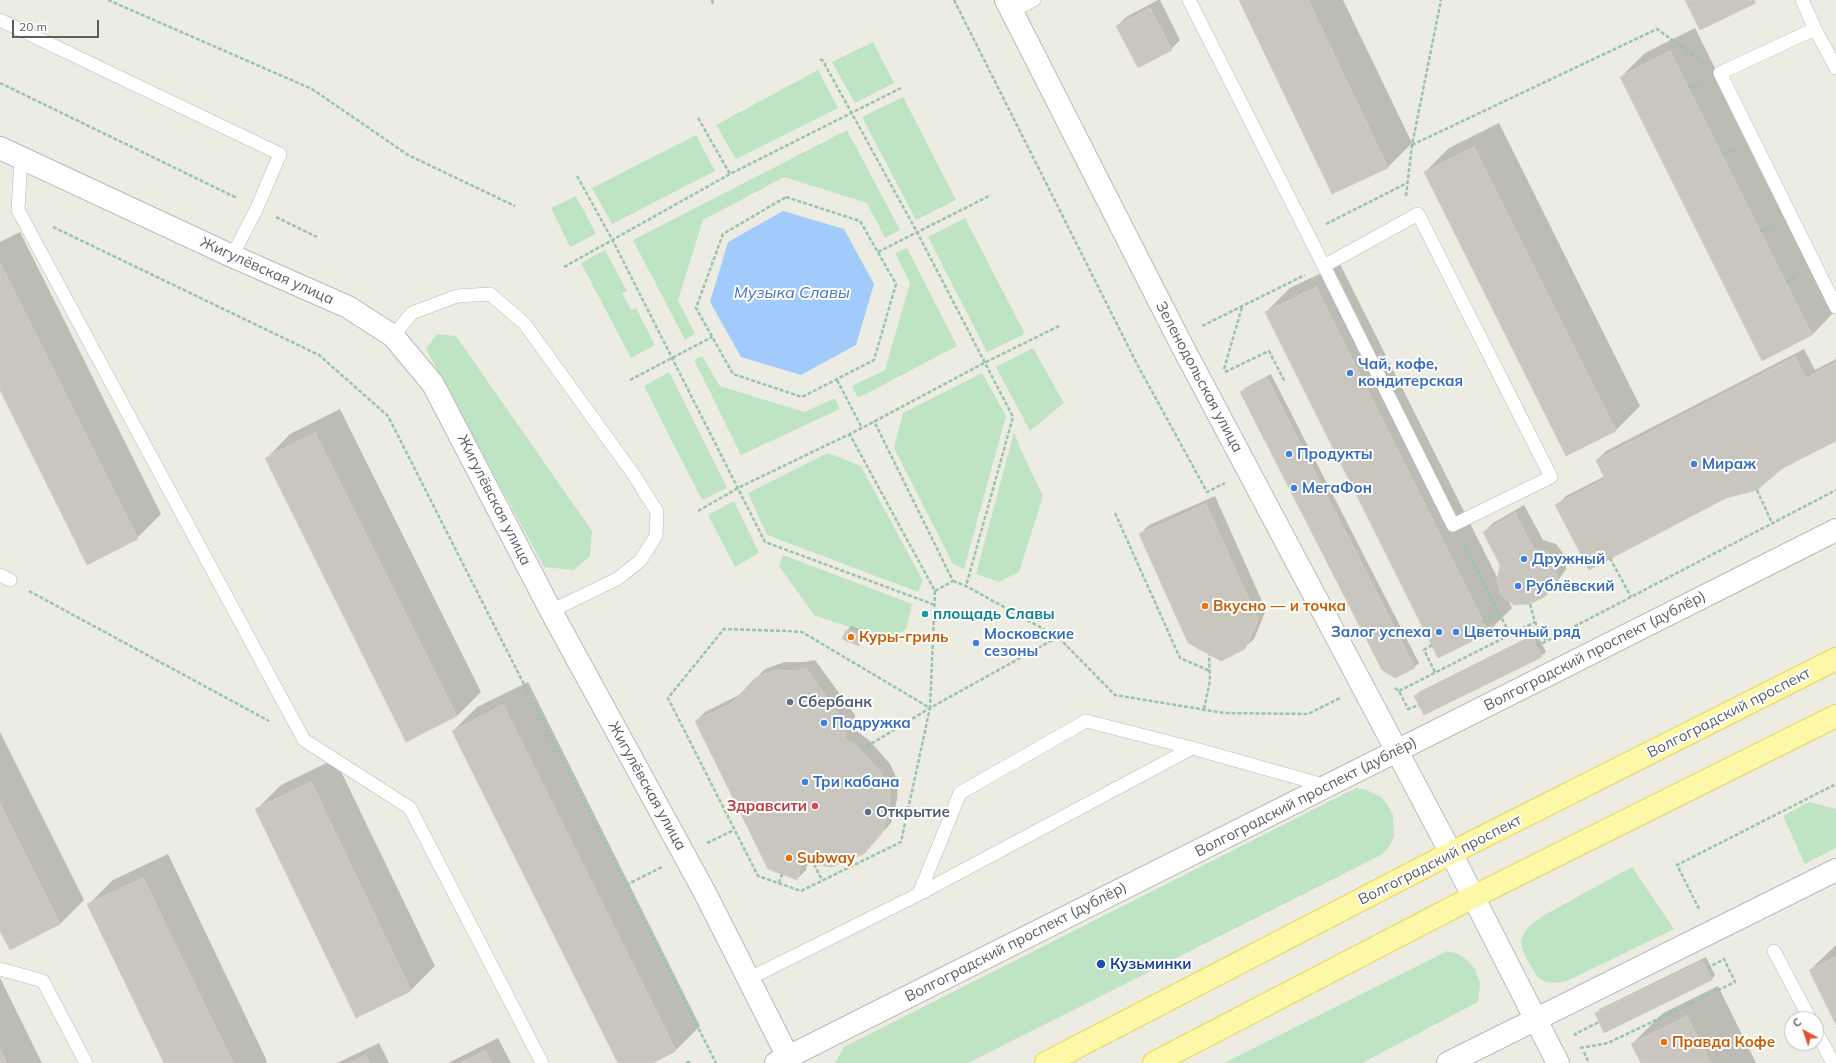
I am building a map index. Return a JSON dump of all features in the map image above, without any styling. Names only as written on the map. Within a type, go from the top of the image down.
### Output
[{"type":"main road","name":"Волгоградский проспект","points":[[1046,1063],[1451,853],[1836,659]]},
{"type":"main road","points":[[1154,1063],[1473,897],[1836,716]]},
{"type":"street","name":"Зеленодольская улица","points":[[1009,5],[1179,340],[1451,853],[1535,1019]]},
{"type":"street","name":"Жигулёвская улица","points":[[0,148],[232,256],[348,307],[393,336],[433,384],[551,611],[701,885],[748,978],[785,1061]]},
{"type":"street","name":"Волгоградский проспект (дублёр)","points":[[785,1061],[1836,530]]},
{"type":"street","points":[[1448,1063],[1836,870]]},
{"type":"street","points":[[1535,1019],[1557,1061]]},
{"type":"lane","points":[[1009,5],[1034,0]]},
{"type":"lane","points":[[1189,0],[1453,525],[1551,477],[1418,214],[1324,266]]},
{"type":"lane","points":[[1802,0],[1815,29],[1836,68]]},
{"type":"lane","points":[[0,20],[280,154],[257,208],[232,256]]},
{"type":"lane","points":[[1815,29],[1720,73],[1836,307]]},
{"type":"lane","points":[[21,158],[18,210],[304,740],[410,808],[542,1063]]},
{"type":"lane","points":[[393,336],[412,313],[456,296],[490,294],[524,323],[634,475],[657,512],[656,536],[640,562],[616,579],[551,611]]},
{"type":"lane","points":[[919,894],[960,793],[1086,721],[1192,748],[1327,786]]},
{"type":"lane","points":[[748,978],[919,894],[1192,748]]},
{"type":"lane","points":[[1774,951],[1806,1011]]},
{"type":"lane","points":[[0,969],[43,981],[86,1063]]},
{"type":"lane","points":[[1824,1047],[1832,1063]]},
{"type":"path","points":[[108,0],[312,89],[408,155],[515,206]]},
{"type":"path","points":[[712,0],[713,4]]},
{"type":"path","points":[[954,0],[1134,357],[1207,492],[1248,471]]},
{"type":"path","points":[[1403,221],[1412,145],[1442,0]]},
{"type":"path","points":[[1412,145],[1657,29],[1720,73]]},
{"type":"path","points":[[820,59],[823,61],[917,232],[1013,417],[966,586]]},
{"type":"path","points":[[0,83],[317,237]]},
{"type":"path","points":[[564,267],[613,241],[730,174],[901,88]]},
{"type":"path","points":[[698,118],[730,174]]},
{"type":"path","points":[[577,176],[613,241],[765,542],[935,605]]},
{"type":"path","points":[[1308,234],[1408,183]]},
{"type":"path","points":[[878,252],[991,195]]},
{"type":"path","points":[[786,197],[860,221],[896,284],[874,360],[802,397],[733,374],[712,337],[696,308],[723,234],[786,197]]},
{"type":"path","points":[[18,210],[319,355],[388,416],[716,1063]]},
{"type":"path","points":[[1179,340],[1242,306],[1324,266]]},
{"type":"path","points":[[1242,306],[1223,373],[1269,351],[1285,382]]},
{"type":"path","points":[[698,511],[738,488],[862,428],[984,363],[1061,325]]},
{"type":"path","points":[[630,380],[712,337]]},
{"type":"path","points":[[837,380],[862,428]]},
{"type":"path","points":[[874,421],[954,581],[966,586],[1058,637]]},
{"type":"path","points":[[849,433],[935,591],[930,708]]},
{"type":"path","points":[[1757,490],[1772,523]]},
{"type":"path","points":[[1537,646],[1836,490]]},
{"type":"path","points":[[1115,513],[1180,658],[1210,671]]},
{"type":"path","points":[[1453,525],[1510,634]]},
{"type":"path","points":[[1610,558],[1631,598]]},
{"type":"path","points":[[5,578],[304,740]]},
{"type":"path","points":[[935,591],[954,581]]},
{"type":"path","points":[[1530,604],[1535,622],[1546,641]]},
{"type":"path","points":[[1484,622],[1499,613]]},
{"type":"path","points":[[1399,691],[1535,622]]},
{"type":"path","points":[[734,830],[668,698],[724,629],[802,632],[930,708]]},
{"type":"path","points":[[1432,645],[1424,650],[1435,672]]},
{"type":"path","points":[[1204,709],[1210,681],[1209,655]]},
{"type":"path","points":[[861,750],[930,708]]},
{"type":"path","points":[[1557,1061],[1582,1048],[1608,1044],[1735,982],[1677,865],[1836,784]]},
{"type":"path","points":[[814,864],[822,880]]},
{"type":"path","points":[[779,883],[782,874]]},
{"type":"path","points":[[1706,969],[1724,959]]},
{"type":"path","points":[[1589,1063],[1575,1034],[1599,1022]]},
{"type":"green space","points":[[873,42],[894,83],[855,103],[832,62]]},
{"type":"green space","points":[[818,70],[838,108],[736,159],[716,125]]},
{"type":"green space","points":[[903,97],[956,200],[916,220],[862,117]]},
{"type":"green space","points":[[847,130],[900,230],[885,238],[867,203],[784,177],[703,220],[678,300],[695,334],[685,340],[633,240]]},
{"type":"green space","points":[[696,135],[715,171],[612,224],[592,188]]},
{"type":"green space","points":[[576,196],[596,234],[570,247],[551,208]]},
{"type":"green space","points":[[965,218],[1025,334],[987,352],[928,237]]},
{"type":"green space","points":[[907,248],[957,346],[858,398],[852,386],[885,370],[910,283],[895,253]]},
{"type":"green space","points":[[605,250],[627,291],[622,293],[631,310],[636,308],[655,345],[631,358],[581,263]]},
{"type":"green space","points":[[437,334],[456,336],[592,531],[590,556],[574,570],[544,567],[426,349]]},
{"type":"green space","points":[[1033,348],[1064,403],[1030,431],[996,367]]},
{"type":"green space","points":[[702,356],[720,386],[804,412],[835,398],[840,409],[741,455],[694,360]]},
{"type":"green space","points":[[669,372],[727,488],[702,500],[644,386]]},
{"type":"green space","points":[[982,373],[1006,416],[964,569],[953,564],[894,448],[903,413]]},
{"type":"green space","points":[[1014,432],[1043,496],[1019,572],[999,582],[976,574]]},
{"type":"green space","points":[[828,453],[861,466],[923,581],[918,592],[767,535],[748,493]]},
{"type":"green space","points":[[734,501],[759,553],[735,567],[708,515]]},
{"type":"green space","points":[[783,555],[912,604],[906,630],[885,639],[814,615],[779,566]]},
{"type":"green space","points":[[1356,788],[1367,790],[1381,797],[1388,805],[1393,815],[1394,836],[1390,845],[1383,854],[968,1063],[835,1063],[844,1047]]},
{"type":"green space","points":[[1809,802],[1836,809],[1836,848],[1805,864],[1783,816]]},
{"type":"green space","points":[[1632,867],[1674,929],[1567,981],[1556,983],[1546,982],[1538,978],[1522,948],[1521,940],[1525,931],[1546,914]]},
{"type":"green space","points":[[1447,951],[1456,953],[1465,958],[1475,969],[1480,983],[1478,1002],[1362,1063],[1224,1063]]},
{"type":"water","name":"Музыка Славы","points":[[783,211],[844,229],[874,284],[856,345],[801,375],[741,357],[710,302],[728,242]]},
{"type":"building","points":[[1239,0],[1308,0],[1388,168],[1332,194]]},
{"type":"building","points":[[1685,0],[1754,0],[1756,3],[1700,30]]},
{"type":"building","points":[[1150,8],[1172,50],[1138,68],[1116,26]]},
{"type":"building","points":[[1670,51],[1812,335],[1762,361],[1620,77]]},
{"type":"building","points":[[1474,147],[1616,431],[1566,456],[1424,172]]},
{"type":"building","points":[[0,263],[138,539],[87,565],[0,390]]},
{"type":"building","points":[[1316,287],[1489,633],[1438,658],[1265,312]]},
{"type":"building","name":"Мираж","points":[[1795,357],[1806,378],[1836,362],[1836,441],[1783,468],[1757,490],[1726,498],[1589,570],[1555,505],[1605,479],[1596,460]]},
{"type":"building","points":[[1267,378],[1415,668],[1395,678],[1382,670],[1240,392]]},
{"type":"building","points":[[315,433],[457,716],[406,742],[265,458]]},
{"type":"building","points":[[1206,504],[1258,620],[1245,649],[1221,661],[1188,643],[1139,534]]},
{"type":"building","name":"Дружный","points":[[1515,513],[1534,549],[1547,552],[1556,565],[1557,579],[1546,596],[1530,604],[1514,605],[1501,595],[1497,579],[1500,565],[1483,532]]},
{"type":"building","points":[[846,630],[862,636],[859,646],[842,639]]},
{"type":"building","points":[[1532,637],[1542,657],[1424,715],[1414,696]]},
{"type":"building","name":"Три кабана","points":[[806,668],[846,725],[844,738],[861,750],[881,773],[890,791],[889,810],[882,833],[864,854],[831,867],[802,862],[797,880],[768,869],[695,721],[732,703],[755,678],[776,670],[796,671]]},
{"type":"building","points":[[503,705],[676,1051],[653,1063],[618,1063],[452,731]]},
{"type":"building","points":[[311,782],[411,991],[356,1018],[255,809]]},
{"type":"building","points":[[0,804],[60,924],[10,950],[0,931]]},
{"type":"building","points":[[143,878],[233,1063],[164,1063],[87,904]]},
{"type":"building","points":[[1836,957],[1836,1025],[1809,970]]},
{"type":"building","points":[[1702,961],[1712,980],[1604,1033],[1595,1013]]},
{"type":"building","points":[[1687,1016],[1711,1063],[1641,1063],[1631,1044]]},
{"type":"building","points":[[0,1050],[4,1057],[6,1063],[0,1063]]},
{"type":"building","points":[[485,1051],[491,1063],[460,1063]]},
{"type":"building","points":[[366,1055],[369,1063],[350,1063]]},
{"type":"place","name":"Чай, кофе, кондитерская","points":[[1350,373]]},
{"type":"place","name":"Продукты","points":[[1289,454]]},
{"type":"place","name":"Мираж","points":[[1694,464]]},
{"type":"place","name":"МегаФон","points":[[1294,488]]},
{"type":"place","name":"Дружный","points":[[1524,559]]},
{"type":"place","name":"Рублёвский","points":[[1518,586]]},
{"type":"place","name":"Вкусно — и точка","points":[[1205,606]]},
{"type":"place","name":"площадь Славы","points":[[925,614]]},
{"type":"place","name":"Залог успеха","points":[[1439,632]]},
{"type":"place","name":"Цветочный ряд","points":[[1456,632]]},
{"type":"place","name":"Куры-гриль","points":[[851,637]]},
{"type":"place","name":"Московские сезоны","points":[[976,643]]},
{"type":"place","name":"Сбербанк","points":[[790,702]]},
{"type":"place","name":"Подружка","points":[[824,723]]},
{"type":"place","name":"Три кабана","points":[[805,782]]},
{"type":"place","name":"Здравсити","points":[[815,806]]},
{"type":"place","name":"Открытие","points":[[868,812]]},
{"type":"place","name":"Subway","points":[[789,858]]},
{"type":"place","name":"Кузьминки","points":[[1101,964]]},
{"type":"place","name":"Правда Кофе","points":[[1664,1042]]}]
